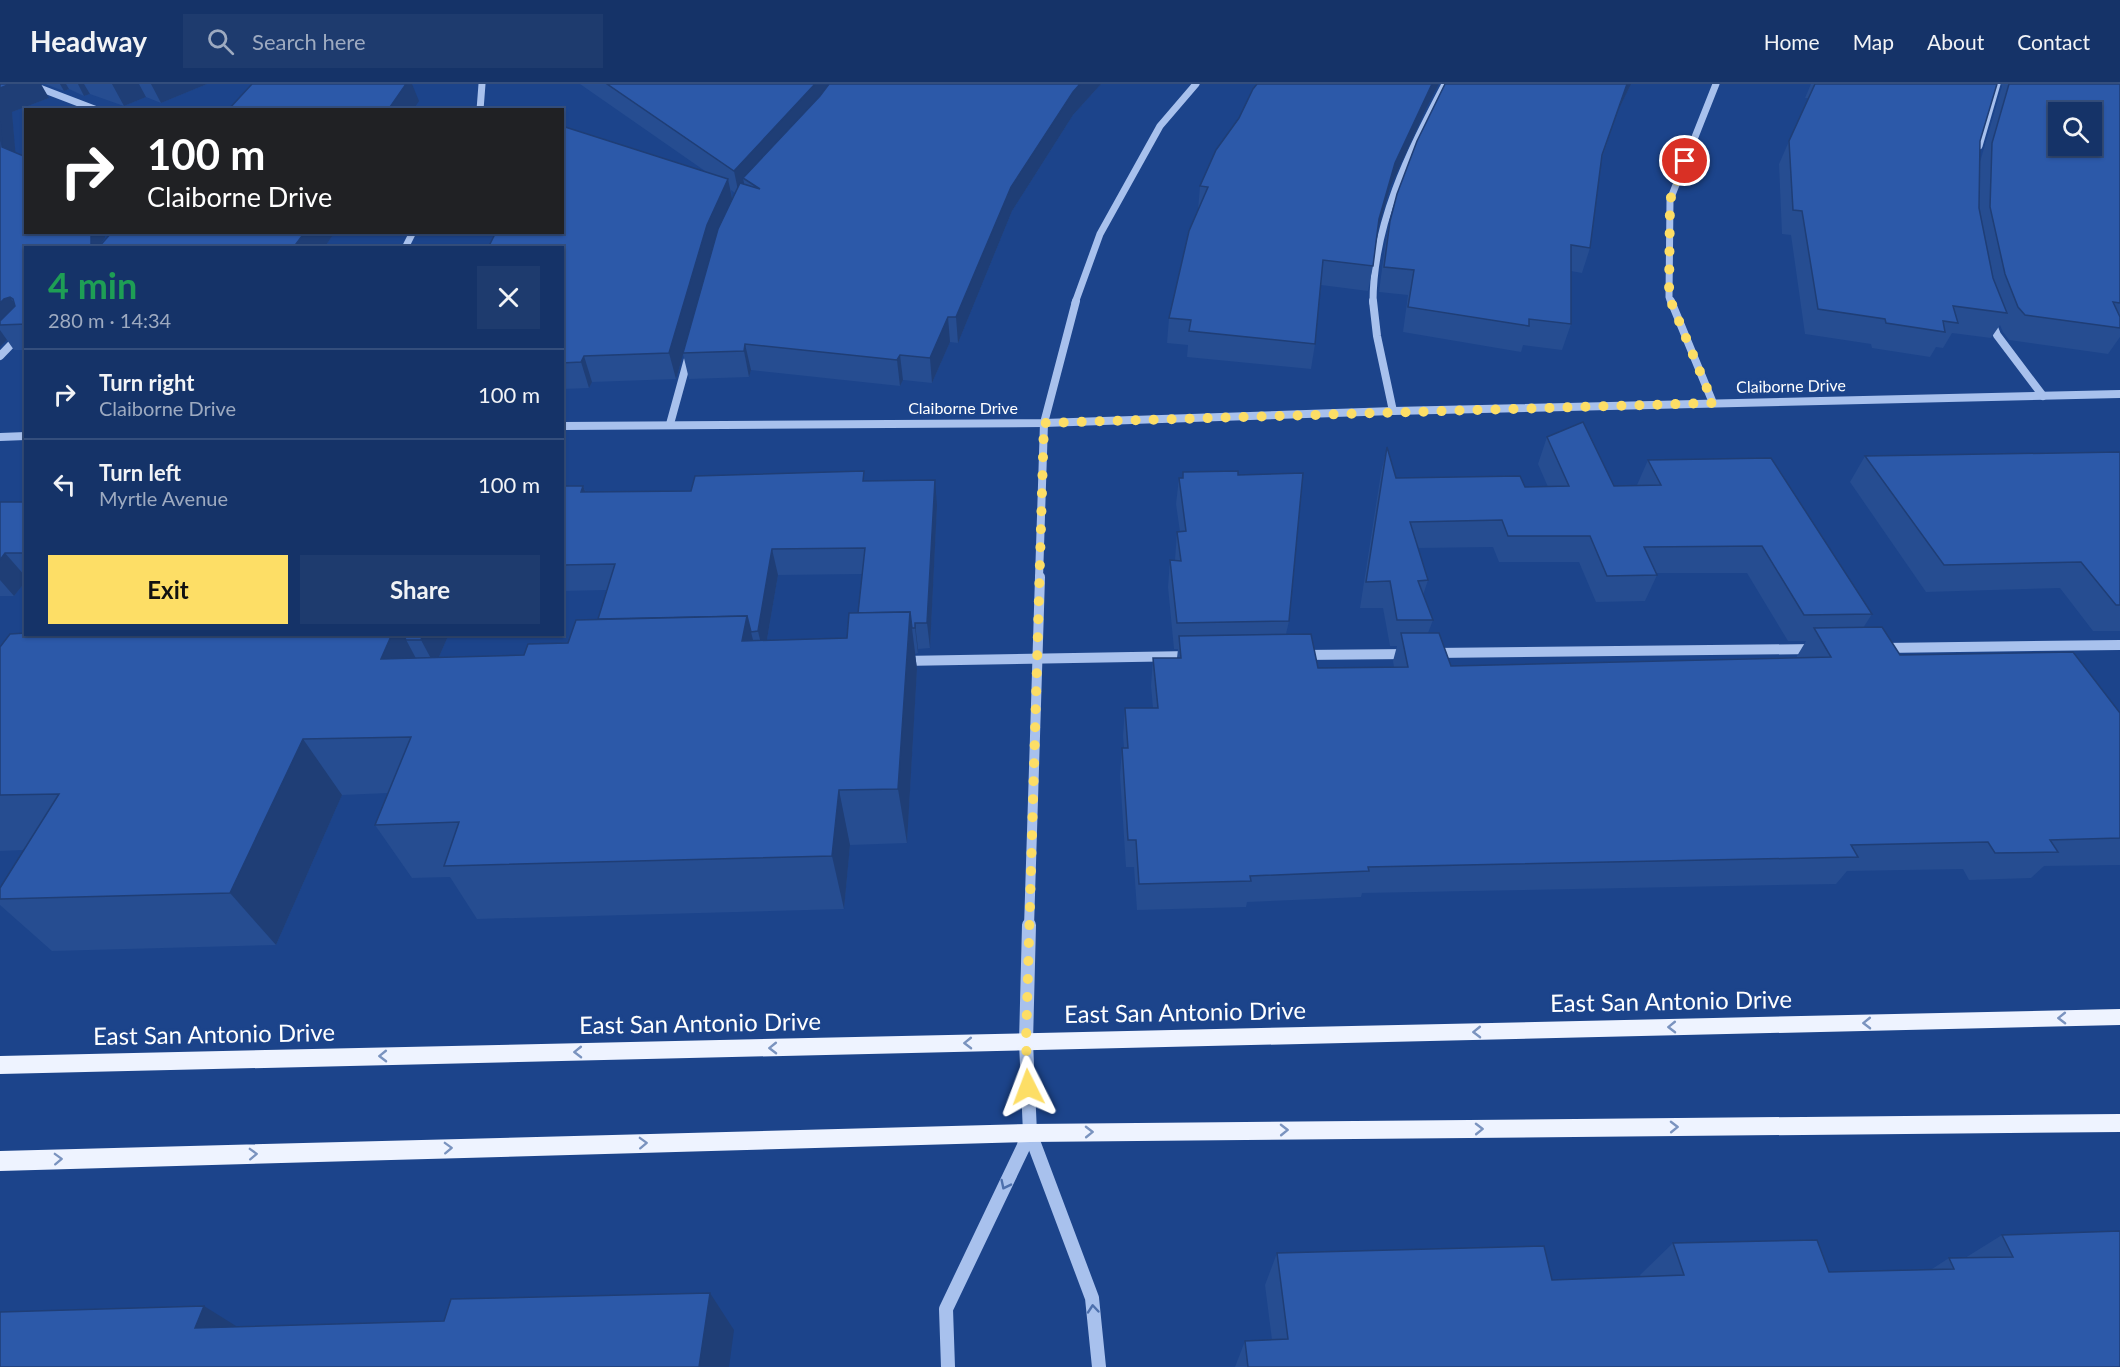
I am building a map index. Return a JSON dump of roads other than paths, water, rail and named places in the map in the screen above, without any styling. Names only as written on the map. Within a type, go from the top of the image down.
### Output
[{"type":"main road","name":"East San Antonio Drive","points":[[0,1065],[2120,1017]]},
{"type":"main road","points":[[0,1161],[1030,1132],[2120,1123]]},
{"type":"street","points":[[29,84],[92,108]]},
{"type":"street","points":[[480,108],[482,84]]},
{"type":"street","points":[[1099,1367],[1092,1298],[1030,1132],[1026,1042],[1044,423],[1071,314],[1100,234],[1160,126],[1196,84]]},
{"type":"street","points":[[1394,411],[1373,312],[1376,246],[1404,162],[1445,84]]},
{"type":"street","points":[[1713,403],[1669,297],[1669,275],[1670,200],[1716,84]]},
{"type":"street","points":[[1976,156],[1997,84]]},
{"type":"street","points":[[1989,313],[1997,334],[2043,396]]},
{"type":"street","points":[[0,356],[24,331]]},
{"type":"street","points":[[670,424],[692,347]]},
{"type":"street","name":"Claiborne Drive","points":[[564,426],[1044,423],[1394,411],[2120,394]]},
{"type":"street","points":[[0,437],[24,436]]},
{"type":"street","points":[[1870,648],[2120,645]]},
{"type":"street","points":[[1287,655],[1822,648]]},
{"type":"street","points":[[894,662],[1204,656]]},
{"type":"street","points":[[948,1367],[946,1309],[1030,1132]]}]
